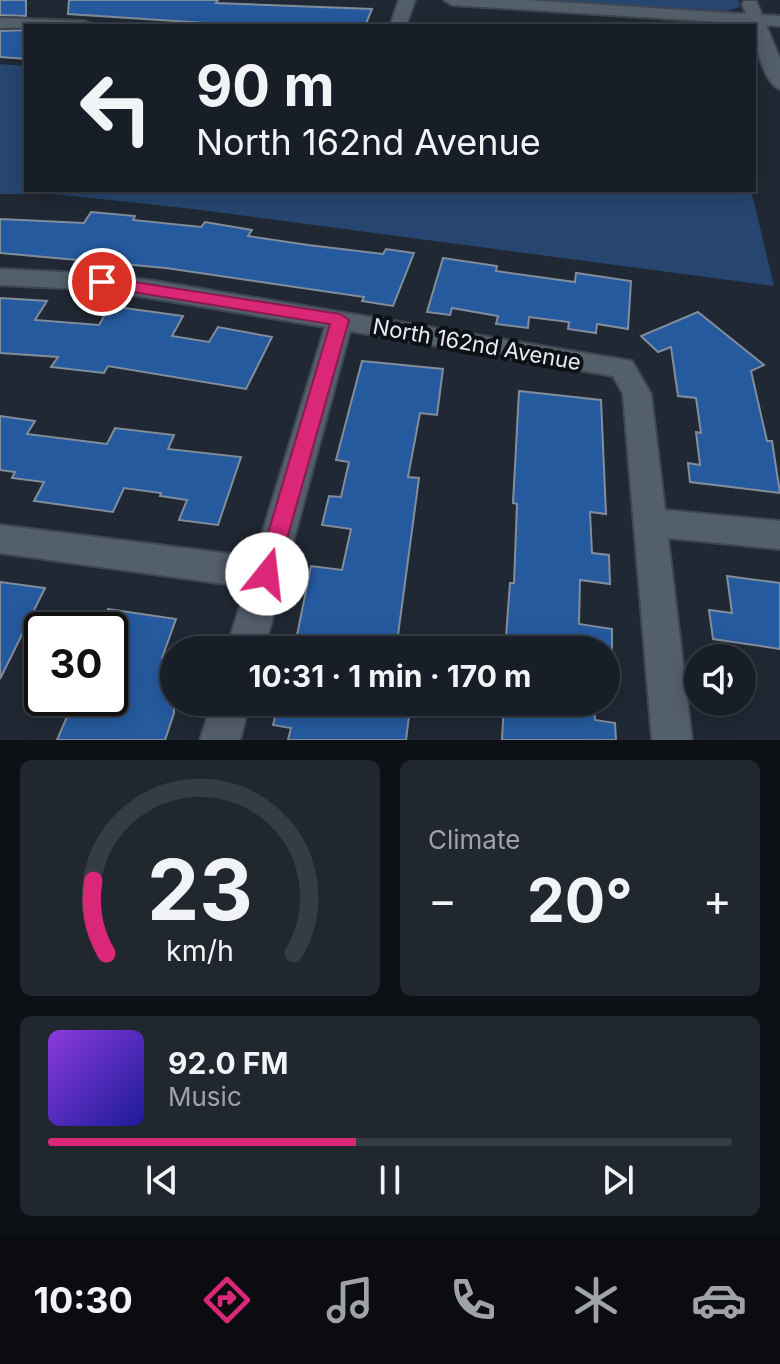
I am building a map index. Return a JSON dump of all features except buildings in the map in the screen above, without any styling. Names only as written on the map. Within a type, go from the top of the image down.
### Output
[{"type":"street","points":[[399,24],[407,0]]},
{"type":"street","points":[[452,0],[780,21]]},
{"type":"street","points":[[749,0],[780,83]]},
{"type":"street","points":[[0,23],[28,24]]},
{"type":"street","name":"North 162nd Avenue","points":[[0,277],[102,282],[622,368],[637,394],[653,522]]},
{"type":"street","points":[[249,636],[340,320]]},
{"type":"street","points":[[672,740],[653,522],[780,535]]},
{"type":"street","points":[[0,539],[267,574]]},
{"type":"street","points":[[220,740],[227,716]]},
{"type":"shaded area","points":[[523,0],[738,0],[740,7],[724,12]]},
{"type":"shaded area","points":[[0,64],[24,66],[24,192],[751,192],[774,286],[193,209],[54,194],[0,194]]},
{"type":"route","points":[[102,282],[340,320],[267,574]]}]
